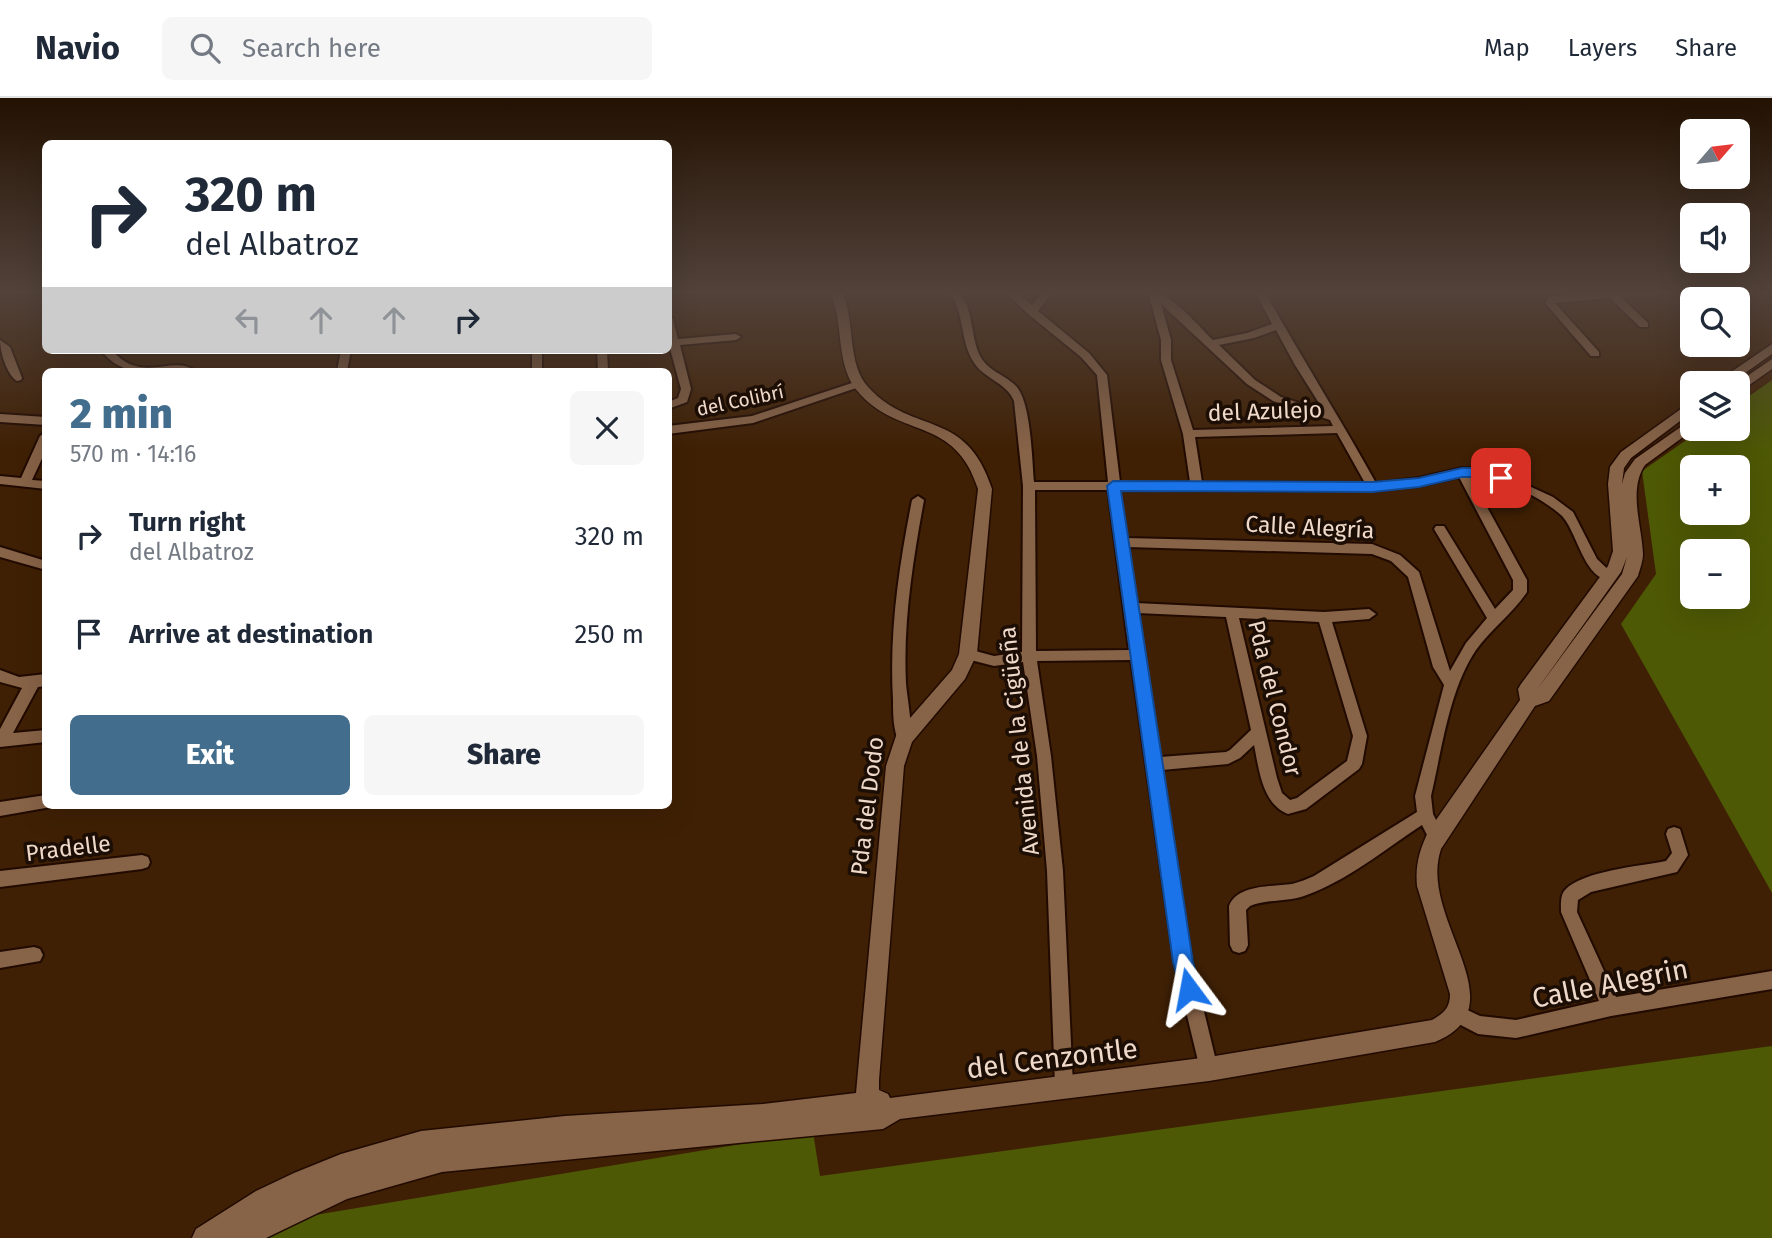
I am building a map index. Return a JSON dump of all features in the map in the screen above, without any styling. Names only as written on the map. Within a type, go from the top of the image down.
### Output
[{"type":"main road","points":[[848,345],[849,359],[858,384],[878,402],[951,438],[977,464],[985,489],[968,654],[959,674],[904,738]]},
{"type":"main road","points":[[1739,371],[1772,348]]},
{"type":"main road","points":[[1750,380],[1772,363]]},
{"type":"main road","points":[[1529,701],[1527,689],[1615,568],[1621,551],[1615,484],[1617,467],[1626,455],[1680,414]]},
{"type":"main road","points":[[1459,1015],[1462,1000],[1460,986],[1427,890],[1428,853],[1436,836],[1529,701],[1544,696],[1630,576],[1634,558],[1629,489],[1635,467],[1680,432]]},
{"type":"main road","name":"Pda del Dodo","points":[[868,1111],[867,1080],[890,806],[895,766],[904,738]]},
{"type":"main road","name":"del Cenzontle","points":[[444,1150],[813,1127],[868,1111],[883,1117],[896,1108],[1209,1069],[1436,1031],[1450,1024],[1459,1015]]},
{"type":"main road","points":[[205,1238],[265,1200],[341,1166],[421,1143],[444,1150]]},
{"type":"main road","points":[[242,1238],[269,1222],[344,1187],[444,1150]]},
{"type":"street","points":[[3,345],[17,378]]},
{"type":"street","points":[[672,405],[685,396],[675,345]]},
{"type":"street","name":"Avenida de la Cigüeña","points":[[975,345],[979,364],[1017,393],[1029,486],[1029,656],[1044,756],[1055,871],[1064,1086]]},
{"type":"street","points":[[1073,345],[1102,375],[1129,608],[1183,962],[1209,1069]]},
{"type":"street","points":[[1166,345],[1166,360],[1189,434],[1197,487]]},
{"type":"street","points":[[1211,345],[1251,382],[1276,399],[1335,418]]},
{"type":"street","points":[[1290,345],[1342,429],[1373,487]]},
{"type":"street","points":[[1587,345],[1595,354]]},
{"type":"street","points":[[108,354],[122,367],[129,368]]},
{"type":"street","name":"del Colibrí","points":[[672,429],[753,419],[858,384]]},
{"type":"street","points":[[1,419],[42,421]]},
{"type":"street","name":"del Azulejo","points":[[1189,434],[1342,429]]},
{"type":"street","points":[[24,483],[42,445]]},
{"type":"street","points":[[1029,486],[1373,487],[1419,482],[1462,472],[1481,473],[1501,478],[1549,500],[1569,515],[1592,562],[1609,576]]},
{"type":"street","points":[[1436,836],[1425,815],[1423,796],[1456,670],[1493,618],[1520,592],[1520,580],[1462,472]]},
{"type":"street","points":[[0,480],[42,485]]},
{"type":"street","name":"Pda del Dodo","points":[[904,738],[899,709],[898,668],[909,545],[918,500]]},
{"type":"street","points":[[1440,528],[1493,618]]},
{"type":"street","name":"Calle Alegría","points":[[1120,542],[1372,549],[1390,553],[1414,575],[1440,667],[1451,685]]},
{"type":"street","points":[[0,552],[42,565]]},
{"type":"street","points":[[1129,608],[1324,617],[1369,614]]},
{"type":"street","name":"Pda del Condor","points":[[1231,612],[1258,732],[1276,797],[1288,807],[1301,804],[1354,764],[1360,736],[1324,617]]},
{"type":"street","points":[[968,654],[994,661],[1029,656],[1137,655]]},
{"type":"street","points":[[0,676],[19,683],[39,681]]},
{"type":"street","points":[[1,741],[39,681]]},
{"type":"street","points":[[1154,764],[1228,758],[1236,754],[1258,732]]},
{"type":"street","points":[[1,741],[42,736]]},
{"type":"street","points":[[0,809],[42,803]]},
{"type":"street","points":[[1238,945],[1237,906],[1244,900],[1259,894],[1301,889],[1327,876],[1425,815]]},
{"type":"street","points":[[1611,1007],[1569,912],[1570,896],[1587,886],[1671,867],[1680,855],[1674,834]]},
{"type":"street","name":"Pradelle","points":[[0,879],[142,862]]},
{"type":"street","points":[[0,960],[34,955]]},
{"type":"street","name":"Calle Alegrin","points":[[1459,1015],[1478,1025],[1516,1029],[1611,1007],[1772,980]]},
{"type":"green space","points":[[1772,380],[1772,893],[1621,624],[1656,574],[1642,471],[1685,441],[1750,441],[1750,396]]},
{"type":"green space","points":[[1772,1046],[1772,1238],[269,1238],[273,1222],[813,1132],[820,1176]]},
{"type":"route","points":[[1189,989],[1113,486],[1373,487],[1419,482],[1462,472],[1501,478]]}]
